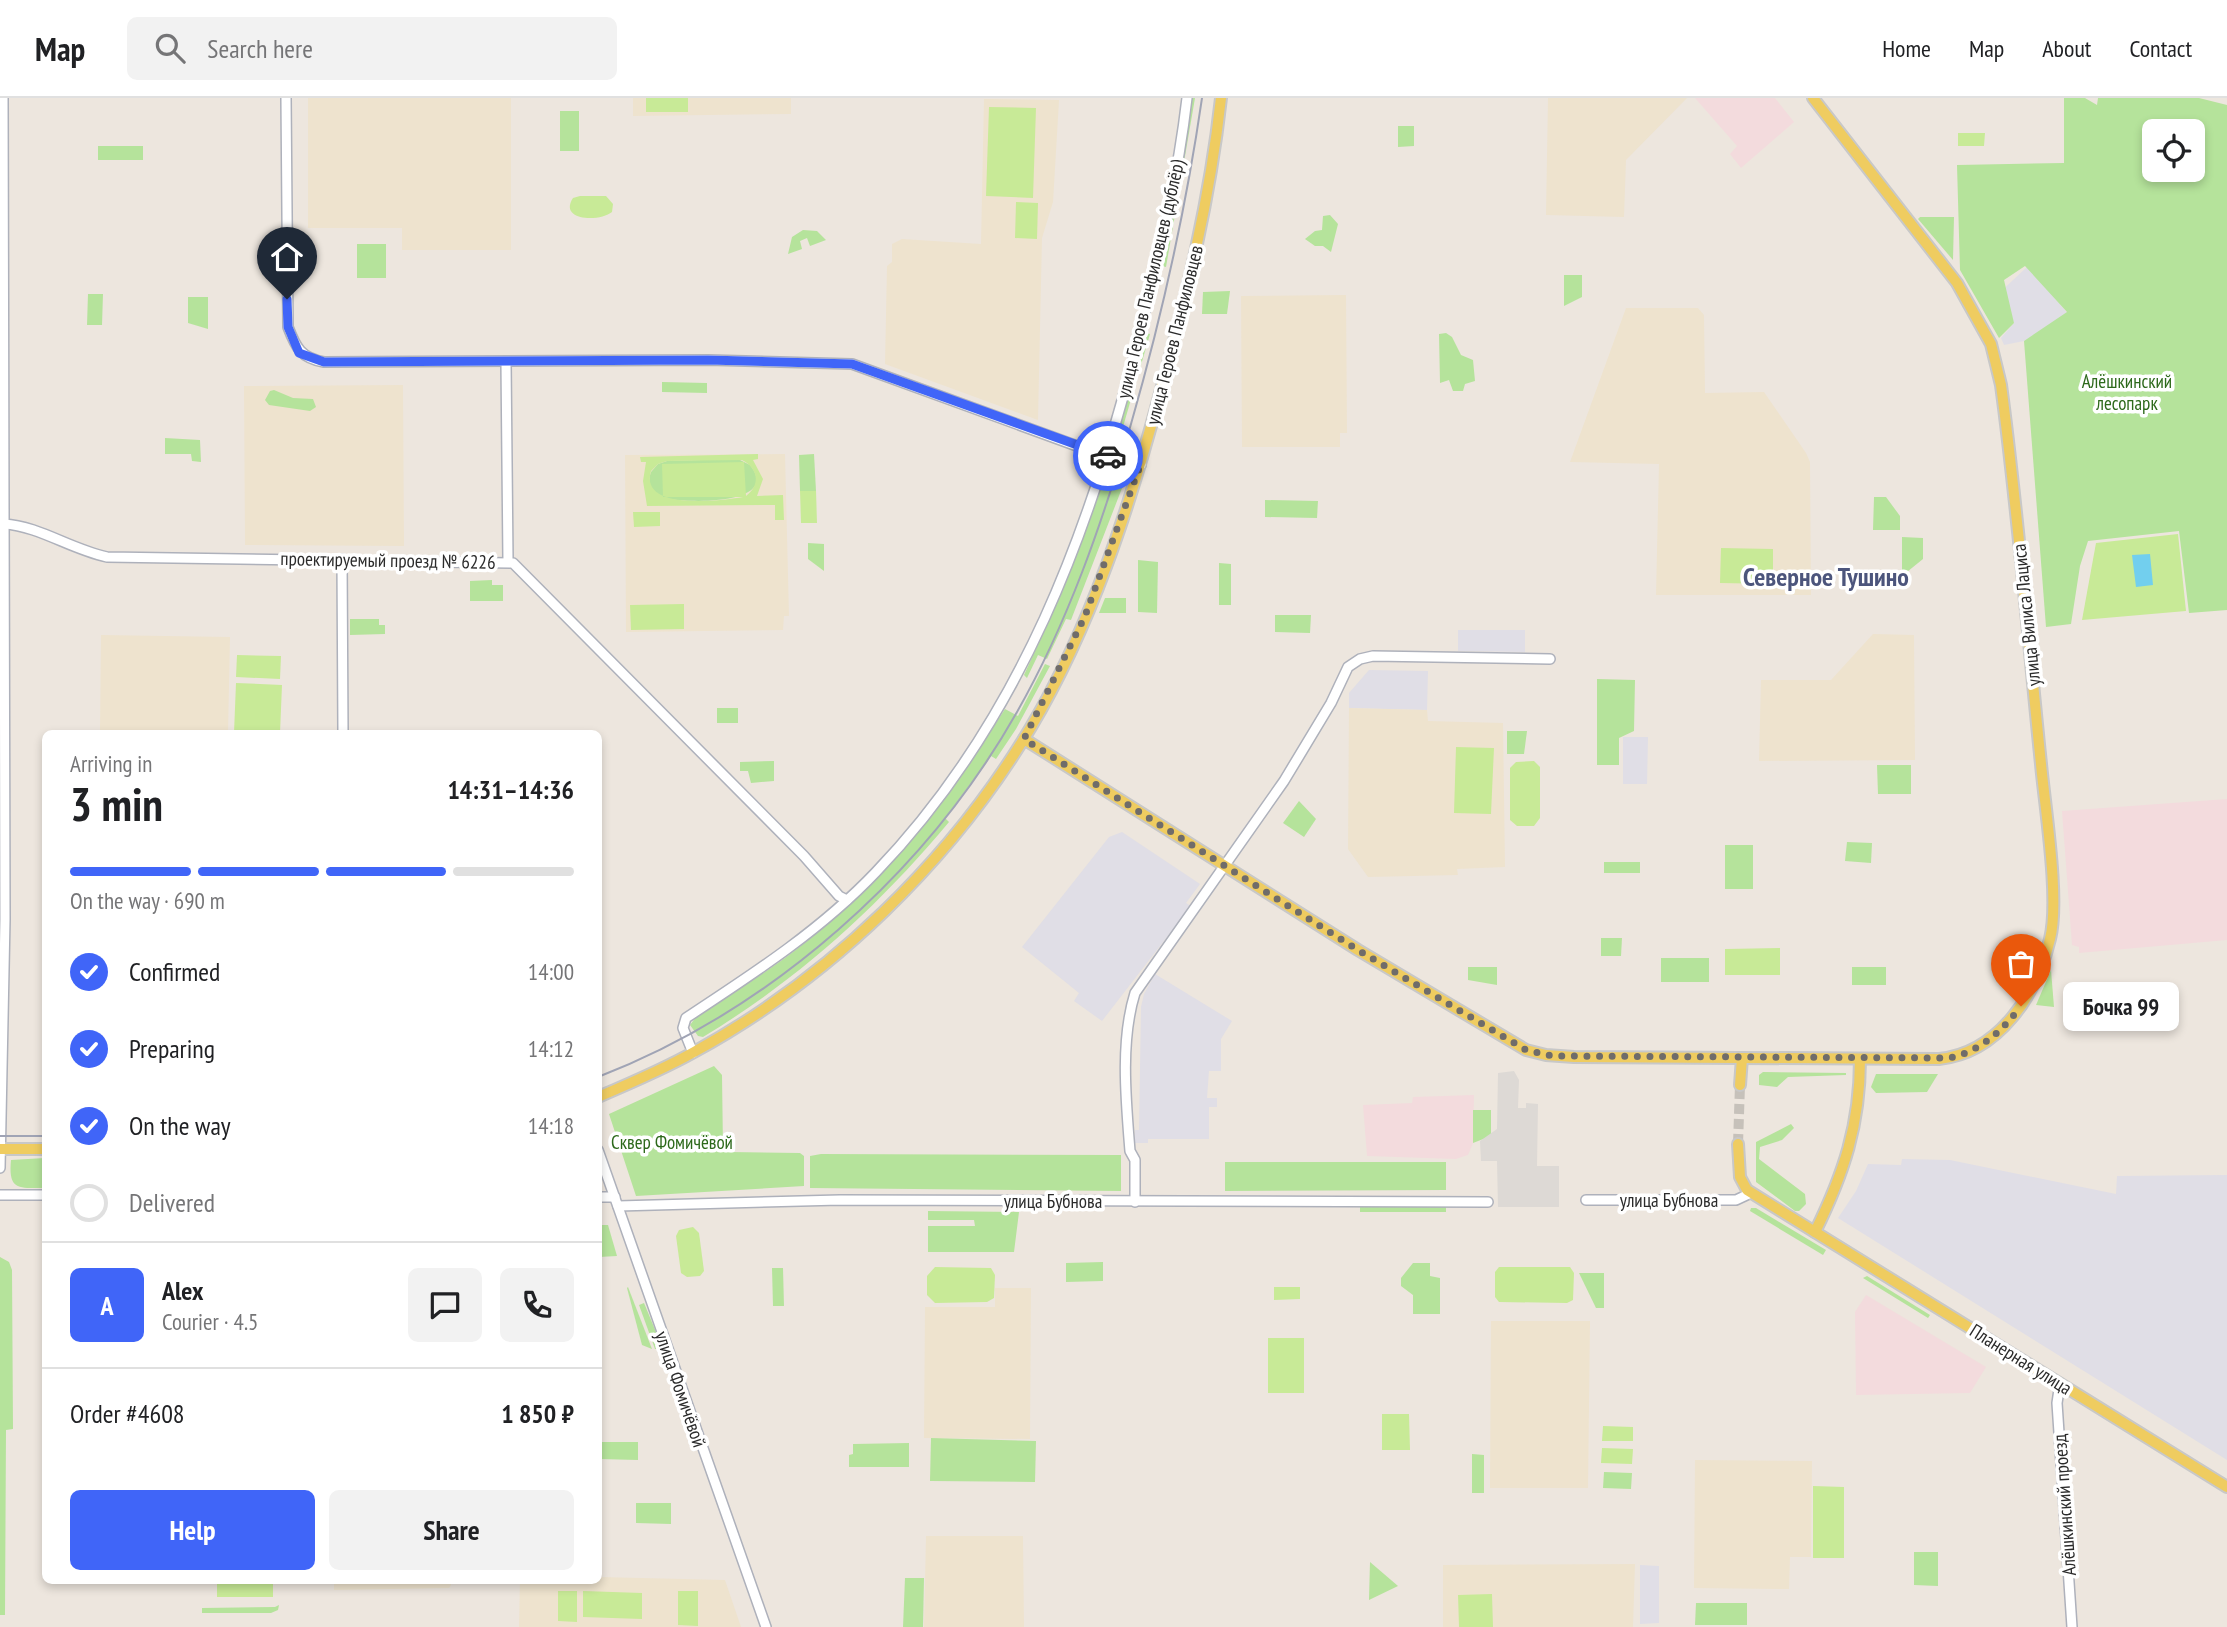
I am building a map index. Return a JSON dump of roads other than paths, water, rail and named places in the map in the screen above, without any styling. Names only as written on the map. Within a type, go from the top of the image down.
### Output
[{"type":"main road","name":"улица Героев Панфиловцев","points":[[602,1095],[693,1053],[776,999],[882,914],[960,828],[1024,739],[1085,616],[1140,466],[1192,267],[1222,98]]},
{"type":"main road","name":"улица Вилиса Лациса","points":[[1813,98],[1957,283],[1991,344],[2004,409],[2052,897],[2051,934],[2039,971],[2021,1006],[1998,1033],[1973,1051],[1949,1058],[1860,1059]]},
{"type":"main road","points":[[1024,739],[1358,950],[1532,1052],[1574,1057],[1860,1059],[1860,1098],[1855,1130],[1841,1175],[1815,1232]]},
{"type":"main road","points":[[1740,1085],[1742,1058]]},
{"type":"main road","points":[[1738,1144],[1740,1177],[1743,1187],[1751,1192]]},
{"type":"main road","points":[[0,1149],[42,1149]]},
{"type":"main road","name":"Планерная улица","points":[[1751,1192],[2227,1487]]},
{"type":"street","points":[[0,1168],[4,524],[3,98]]},
{"type":"street","points":[[286,98],[288,327],[299,353],[324,362],[708,360],[852,364],[1140,466]]},
{"type":"street","name":"улица Героев Панфиловцев (дублёр)","points":[[693,1053],[683,1028],[686,1018],[794,946],[876,872],[947,788],[1003,705],[1072,557],[1108,456],[1163,239],[1187,98]]},
{"type":"street","points":[[506,362],[508,561]]},
{"type":"street","name":"проектируемый проезд № 6226","points":[[4,524],[30,528],[58,542],[107,556],[508,561],[536,584],[804,856],[839,896],[847,900]]},
{"type":"street","points":[[342,559],[343,730]]},
{"type":"street","points":[[1135,1202],[1135,1160],[1130,1150],[1128,1084],[1129,1020],[1135,993],[1284,781],[1353,662],[1387,656],[1550,659]]},
{"type":"street","name":"улица Фомичёвой","points":[[602,1161],[766,1627]]},
{"type":"street","name":"улица Бубнова","points":[[1587,1200],[1736,1200],[1751,1192]]},
{"type":"street","points":[[0,1195],[42,1195]]},
{"type":"street","name":"улица Бубнова","points":[[602,1198],[616,1201],[840,1199],[1488,1202]]},
{"type":"street","name":"Алёшкинский проезд","points":[[2060,1383],[2057,1403],[2073,1627]]},
{"type":"water","points":[[2150,554],[2153,585],[2136,587],[2132,555]]},
{"type":"tunnel","points":[[1738,1144],[1740,1085]]},
{"type":"tram line","points":[[602,1075],[662,1049],[724,1014],[783,975],[838,930],[890,881],[937,828],[980,771],[1017,712],[1068,608],[1120,461],[1172,262],[1189,181],[1202,98]]},
{"type":"tram line","points":[[0,1136],[42,1136]]},
{"type":"place","name":"Бочка 99","points":[[2021,1006]]},
{"type":"district","name":"Северное Тушино","points":[[1826,576]]},
{"type":"park label","name":"Алёшкинский лесопарк","points":[[2127,392]]},
{"type":"park label","name":"Сквер Фомичёвой","points":[[672,1142]]}]
